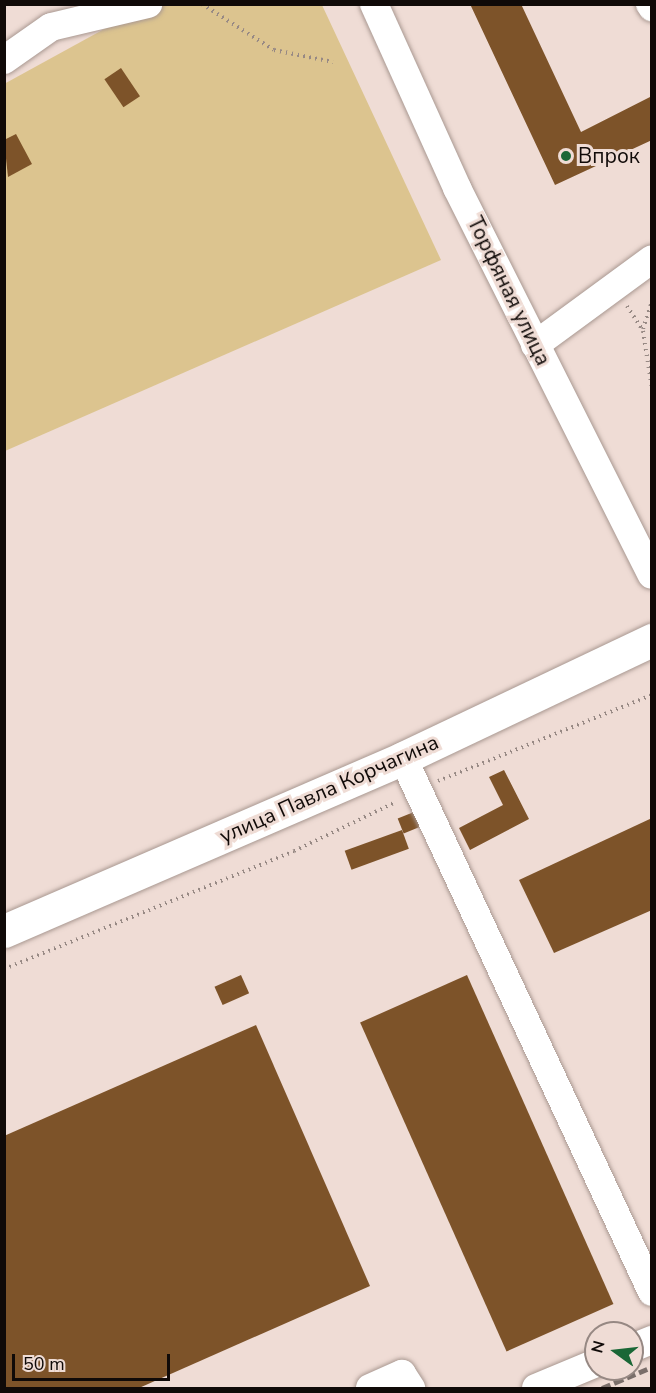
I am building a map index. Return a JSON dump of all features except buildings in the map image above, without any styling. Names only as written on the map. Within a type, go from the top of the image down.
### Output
[{"type":"main road","name":"улица Павла Корчагина","points":[[4,931],[403,758],[651,640]]},
{"type":"street","points":[[4,60],[51,27],[70,4]]},
{"type":"street","points":[[51,27],[148,4]]},
{"type":"street","name":"Торфяная улица","points":[[374,4],[535,345],[651,574]]},
{"type":"street","points":[[535,345],[651,259]]},
{"type":"street","points":[[403,758],[651,1292]]},
{"type":"street","points":[[536,1389],[584,1369]]},
{"type":"street","points":[[370,1389],[402,1374],[411,1389]]},
{"type":"path","points":[[202,4],[274,50],[333,62]]},
{"type":"path","points":[[614,287],[643,331]]},
{"type":"path","points":[[651,302],[643,331],[651,389]]},
{"type":"path","points":[[4,969],[294,851],[418,791],[651,695]]},
{"type":"shaded area","points":[[148,5],[322,5],[441,260],[5,451],[4,84]]},
{"type":"railway","points":[[602,1388],[652,1367]]},
{"type":"place","name":"Впрок","points":[[566,156]]}]
